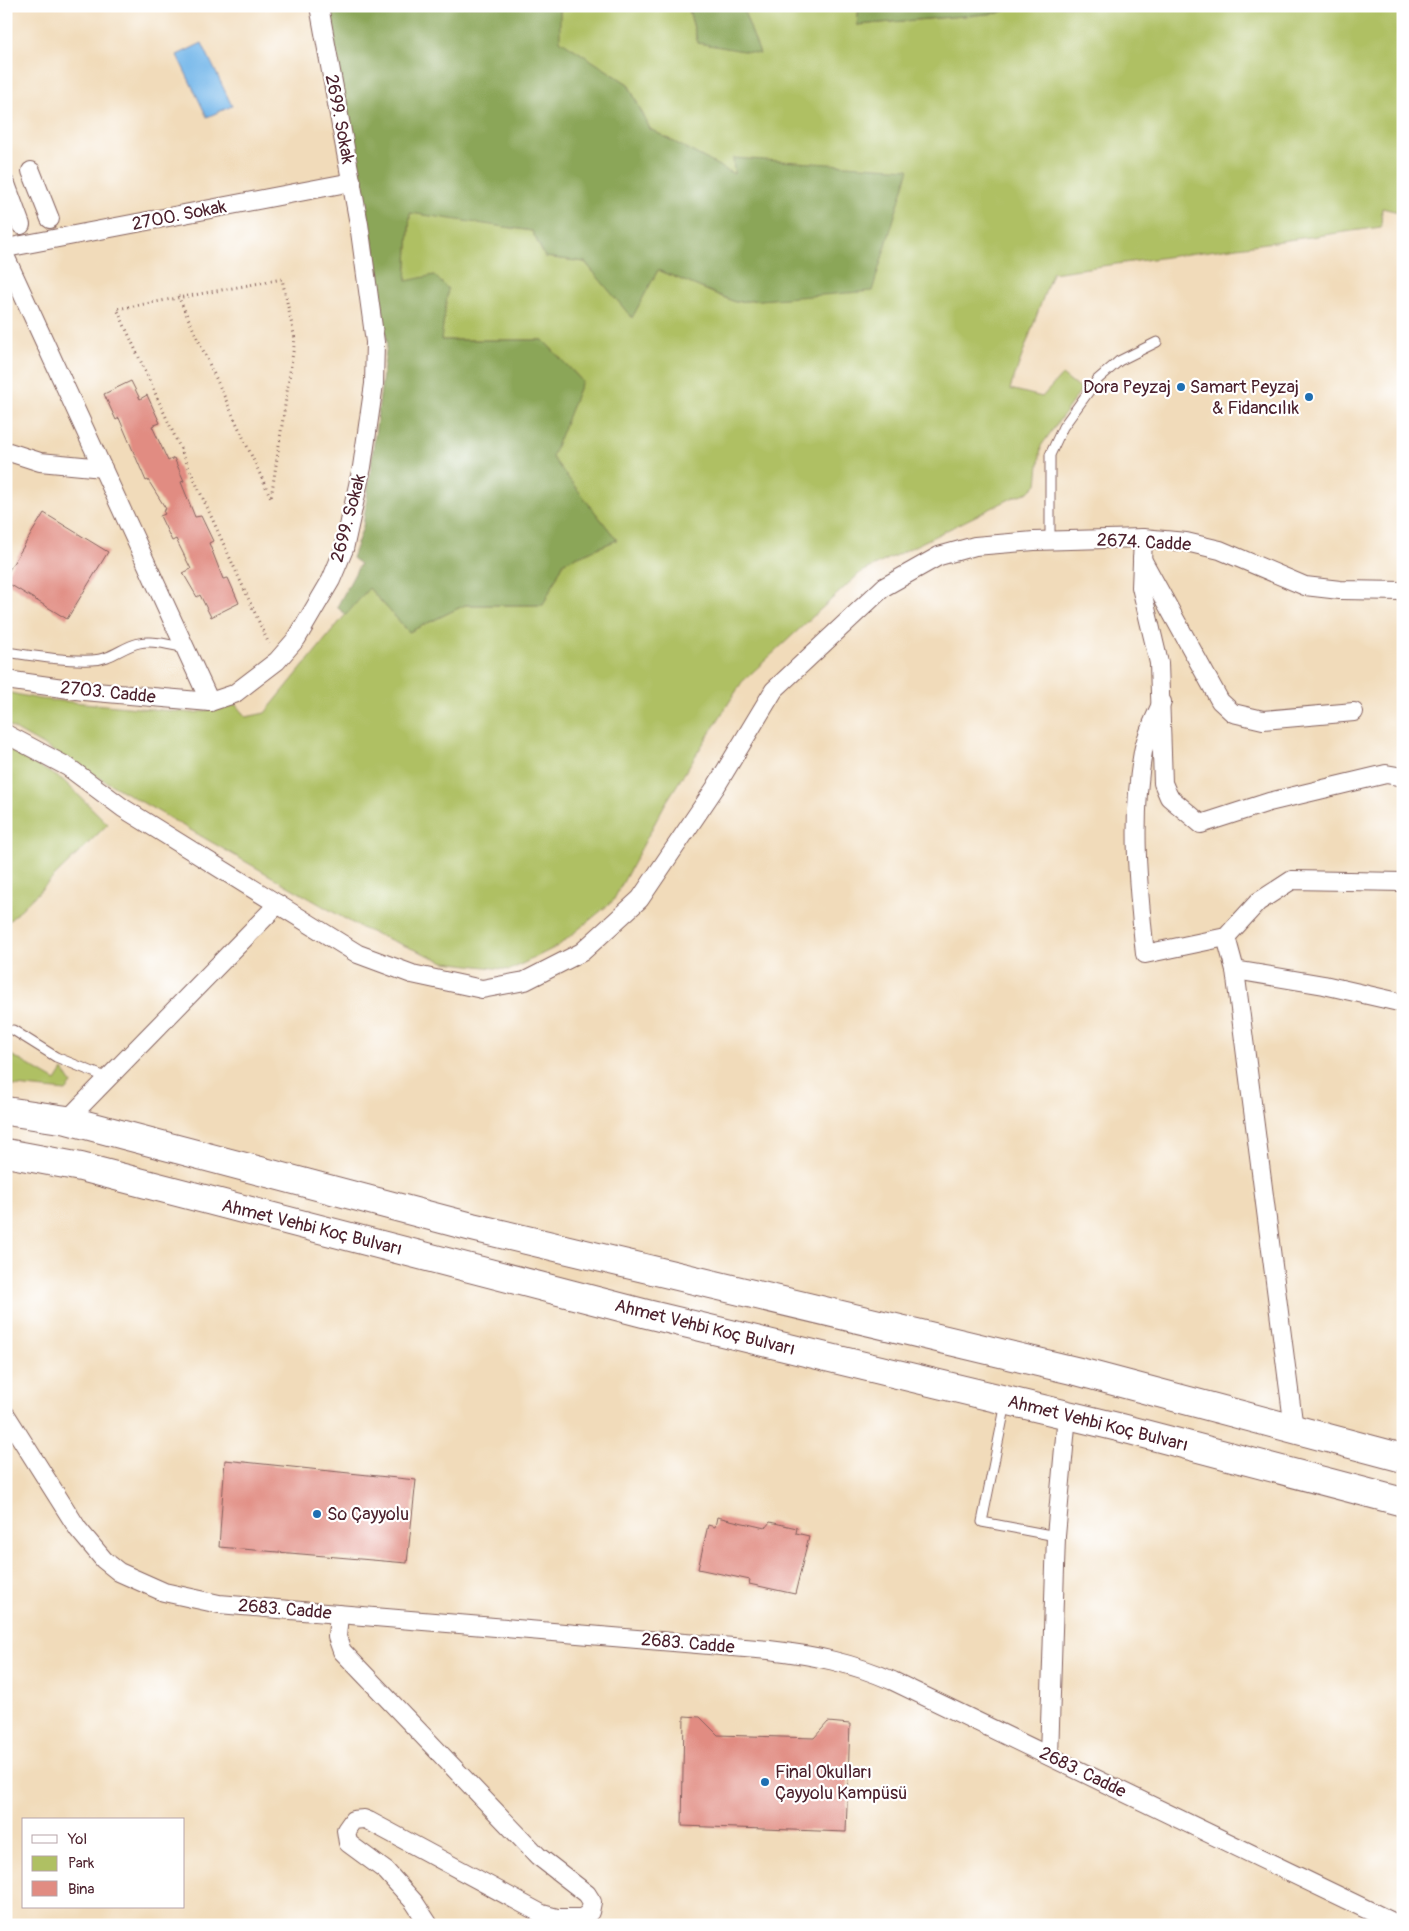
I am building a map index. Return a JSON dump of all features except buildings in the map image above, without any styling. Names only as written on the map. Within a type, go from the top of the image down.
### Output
[{"type":"main road","points":[[6,1111],[66,1120],[472,1227],[1080,1372],[1403,1458]]},
{"type":"main road","name":"Ahmet Vehbi Koç Bulvarı","points":[[6,1153],[81,1167],[647,1314],[1067,1414],[1403,1502]]},
{"type":"street","name":"2699. Sokak","points":[[210,702],[234,694],[277,660],[297,638],[315,609],[331,580],[344,549],[369,426],[374,384],[375,342],[352,182],[319,6]]},
{"type":"street","points":[[31,171],[50,219]]},
{"type":"street","name":"2700. Sokak","points":[[6,248],[352,182]]},
{"type":"street","points":[[6,184],[10,207],[21,225]]},
{"type":"street","points":[[10,207],[41,196]]},
{"type":"street","points":[[6,258],[210,702]]},
{"type":"street","points":[[6,451],[40,462],[103,468]]},
{"type":"street","points":[[1143,538],[1141,587],[1156,646],[1162,702],[1163,782],[1169,797],[1201,824],[1270,802],[1386,774],[1403,777]]},
{"type":"street","name":"2674. Cadde","points":[[6,734],[68,767],[123,808],[358,954],[412,974],[482,989],[525,981],[582,952],[640,899],[715,788],[774,690],[884,587],[939,556],[975,546],[1050,540],[1143,538],[1186,542],[1220,550],[1305,586],[1340,590],[1403,591]]},
{"type":"street","points":[[1142,558],[1220,701],[1233,713],[1263,720],[1354,712]]},
{"type":"street","name":"2703. Cadde","points":[[6,680],[84,691],[210,702]]},
{"type":"street","points":[[1162,702],[1143,750],[1136,813],[1136,868],[1146,954],[1226,936],[1258,902],[1292,880],[1403,882]]},
{"type":"street","points":[[66,1120],[278,904]]},
{"type":"street","points":[[1226,936],[1235,970],[1294,1428]]},
{"type":"street","points":[[1235,970],[1324,985],[1403,1003]]},
{"type":"street","points":[[1049,1756],[1056,1536],[1067,1414]]},
{"type":"street","name":"2683. Cadde","points":[[6,1415],[86,1540],[104,1560],[119,1572],[164,1592],[190,1599],[338,1614],[769,1650],[837,1660],[868,1669],[1399,1925]]},
{"type":"street","points":[[338,1614],[337,1636],[342,1651],[538,1856],[587,1894],[592,1902],[590,1912],[582,1918],[557,1918],[542,1914],[364,1818],[353,1820],[346,1830],[348,1842],[386,1871],[414,1902],[430,1925]]},
{"type":"lane","points":[[1050,540],[1050,455],[1062,427],[1097,380],[1119,361],[1158,342]]},
{"type":"lane","points":[[6,652],[40,657],[93,660],[112,656],[138,643],[152,642],[185,648]]},
{"type":"lane","points":[[14,1030],[56,1057],[108,1078]]},
{"type":"lane","points":[[1007,1400],[982,1522],[1056,1536]]},
{"type":"path","points":[[178,296],[270,498],[295,339],[282,279],[178,296],[117,308],[277,660]]},
{"type":"green space","points":[[339,6],[560,6],[560,40],[628,84],[650,129],[734,174],[733,158],[909,169],[872,291],[735,302],[658,270],[632,318],[585,262],[545,257],[532,231],[410,213],[406,281],[434,275],[448,289],[441,340],[543,340],[582,381],[552,457],[617,540],[564,562],[543,605],[465,605],[409,632],[369,588],[346,615],[337,607],[360,564],[352,558],[363,527],[387,343],[377,263],[325,15],[340,12]]},
{"type":"green space","points":[[560,6],[688,6],[698,43],[759,53],[742,6],[859,6],[857,25],[998,13],[1017,6],[1403,6],[1403,213],[1382,208],[1381,227],[1052,273],[1010,389],[1042,397],[1062,375],[1081,390],[1041,446],[1037,484],[1029,492],[1014,497],[860,573],[742,682],[665,804],[613,901],[558,946],[510,970],[445,962],[361,928],[6,724],[6,692],[39,699],[194,713],[235,704],[246,717],[265,713],[368,587],[409,632],[465,605],[543,605],[564,562],[617,540],[551,457],[582,381],[543,340],[441,340],[406,281],[410,212],[532,231],[545,257],[585,262],[632,317],[658,270],[735,302],[872,290],[734,158],[735,175],[650,129],[628,84],[559,40]]},
{"type":"green space","points":[[688,6],[742,6],[760,54],[698,43]]},
{"type":"green space","points":[[859,6],[1017,6],[998,13],[857,25]]},
{"type":"green space","points":[[6,748],[63,780],[108,824],[6,924]]},
{"type":"green space","points":[[6,1052],[56,1081],[63,1070],[72,1084],[66,1091],[6,1085]]},
{"type":"water","points":[[202,43],[232,106],[207,117],[177,55]]},
{"type":"place","name":"Dora Peyzaj","points":[[1181,387]]},
{"type":"place","name":"Samart Peyzaj & Fidancılık","points":[[1309,397]]},
{"type":"place","name":"So Çayyolu","points":[[317,1514]]},
{"type":"place","name":"Final Okulları Çayyolu Kampüsü","points":[[765,1782]]}]
